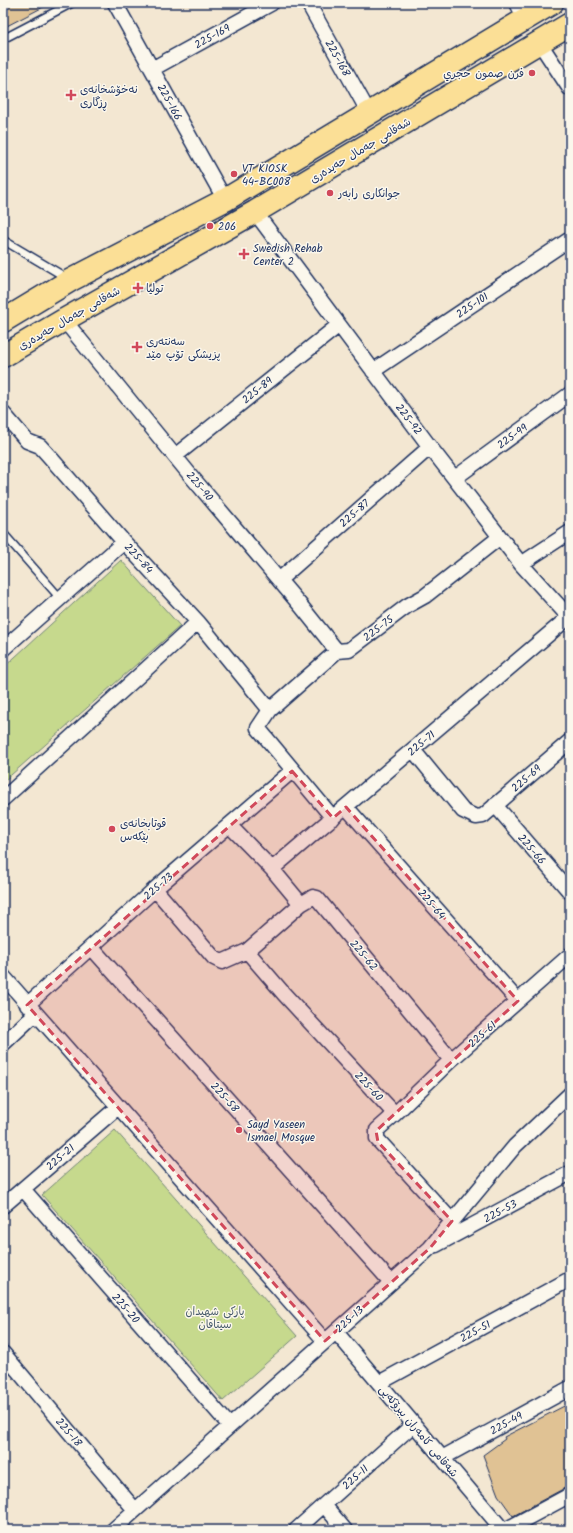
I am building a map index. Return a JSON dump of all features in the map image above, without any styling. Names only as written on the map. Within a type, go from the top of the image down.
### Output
[{"type":"main road","points":[[3,321],[71,280],[224,200],[369,113],[521,11],[552,3]]},
{"type":"main road","name":"شەقامی جەمال حەیدەری","points":[[3,356],[256,212],[570,24]]},
{"type":"street","name":"225-166","points":[[115,3],[224,200]]},
{"type":"street","name":"225-169","points":[[152,69],[272,3]]},
{"type":"street","name":"225-168","points":[[308,3],[369,113]]},
{"type":"street","points":[[539,42],[570,89]]},
{"type":"street","name":"225-92","points":[[256,212],[430,447],[521,564],[570,618]]},
{"type":"street","name":"225-101","points":[[373,371],[570,239]]},
{"type":"street","name":"225-90","points":[[64,320],[337,651]]},
{"type":"street","name":"225-89","points":[[175,456],[339,325]]},
{"type":"street","name":"225-99","points":[[455,478],[570,394]]},
{"type":"street","name":"225-84","points":[[3,413],[27,441],[40,446],[49,456],[124,542],[198,622],[270,710]]},
{"type":"street","name":"225-87","points":[[279,580],[430,447]]},
{"type":"street","points":[[521,564],[570,532]]},
{"type":"street","name":"225-75","points":[[292,771],[258,728],[270,710],[337,651],[349,650],[407,606],[425,596],[500,537]]},
{"type":"street","points":[[3,649],[124,542]]},
{"type":"street","name":"225-71","points":[[272,869],[570,618]]},
{"type":"street","points":[[3,799],[198,622]]},
{"type":"street","name":"225-69","points":[[413,750],[463,811],[476,817],[483,816],[567,749]]},
{"type":"street","points":[[292,771],[333,818]]},
{"type":"street","name":"225-73","points":[[3,1044],[31,1009],[91,947],[155,889],[292,771]]},
{"type":"street","name":"225-66","points":[[495,806],[570,892]]},
{"type":"street","name":"225-64","points":[[346,807],[518,1001]]},
{"type":"street","points":[[155,889],[214,958],[222,962],[247,951],[301,904],[272,869],[229,825]]},
{"type":"street","name":"225-62","points":[[301,904],[313,897],[317,898],[451,1060]]},
{"type":"street","name":"225-58","points":[[91,947],[391,1282]]},
{"type":"street","name":"225-60","points":[[247,951],[284,994],[395,1114]]},
{"type":"street","name":"225-61","points":[[395,1114],[451,1060],[570,955]]},
{"type":"street","points":[[3,976],[325,1341]]},
{"type":"street","name":"225-13","points":[[113,1530],[430,1248],[515,1146],[570,1094]]},
{"type":"street","name":"225-21","points":[[3,1206],[118,1107]]},
{"type":"street","points":[[395,1114],[377,1130],[377,1139],[452,1221]]},
{"type":"street","name":"225-53","points":[[430,1248],[570,1174]]},
{"type":"street","name":"225-20","points":[[23,1189],[230,1426]]},
{"type":"street","name":"225-51","points":[[380,1383],[570,1279]]},
{"type":"street","name":"شه‌قامی كامەران بیرۆكەیی","points":[[336,1332],[504,1530]]},
{"type":"street","name":"225-18","points":[[3,1353],[135,1510]]},
{"type":"street","name":"225-49","points":[[442,1458],[570,1388]]},
{"type":"street","name":"225-11","points":[[296,1530],[414,1424]]},
{"type":"street","points":[[504,1530],[570,1495]]},
{"type":"street","points":[[324,1505],[345,1530]]},
{"type":"lane","points":[[3,39],[72,3]]},
{"type":"lane","points":[[3,240],[71,280]]},
{"type":"lane","points":[[3,533],[60,598]]},
{"type":"highlighted area","points":[[292,771],[333,818],[346,807],[518,1001],[376,1131],[378,1142],[452,1221],[430,1248],[325,1341],[27,1005]]},
{"type":"green space","points":[[121,560],[180,626],[3,782],[3,668]]},
{"type":"green space","name":"پارکی شهیدان سیتاقان","points":[[115,1130],[297,1336],[223,1401],[42,1195]]},
{"type":"building","points":[[3,3],[51,3],[3,28]]},
{"type":"building","points":[[570,1403],[570,1484],[513,1516],[498,1495],[483,1455],[505,1439],[504,1437]]},
{"type":"place","name":"فرن صمون حجري","points":[[532,73]]},
{"type":"place","name":"نەخۆشخانەی ڕزگاری","points":[[71,95]]},
{"type":"place","name":"VT KIOSK 44-BC008","points":[[234,174]]},
{"type":"place","name":"جوانکاری رابەر","points":[[330,193]]},
{"type":"place","name":"206","points":[[210,226]]},
{"type":"place","name":"Swedish Rehab Center 2","points":[[244,254]]},
{"type":"place","name":"تولیا","points":[[138,288]]},
{"type":"place","name":"سەنتەری پزیشکی تۆپ مێد","points":[[137,347]]},
{"type":"place","name":"قوتابخانەی بێكه‌س","points":[[112,829]]},
{"type":"place","name":"Sayd Yaseen Ismael Mosque","points":[[239,1130]]}]
